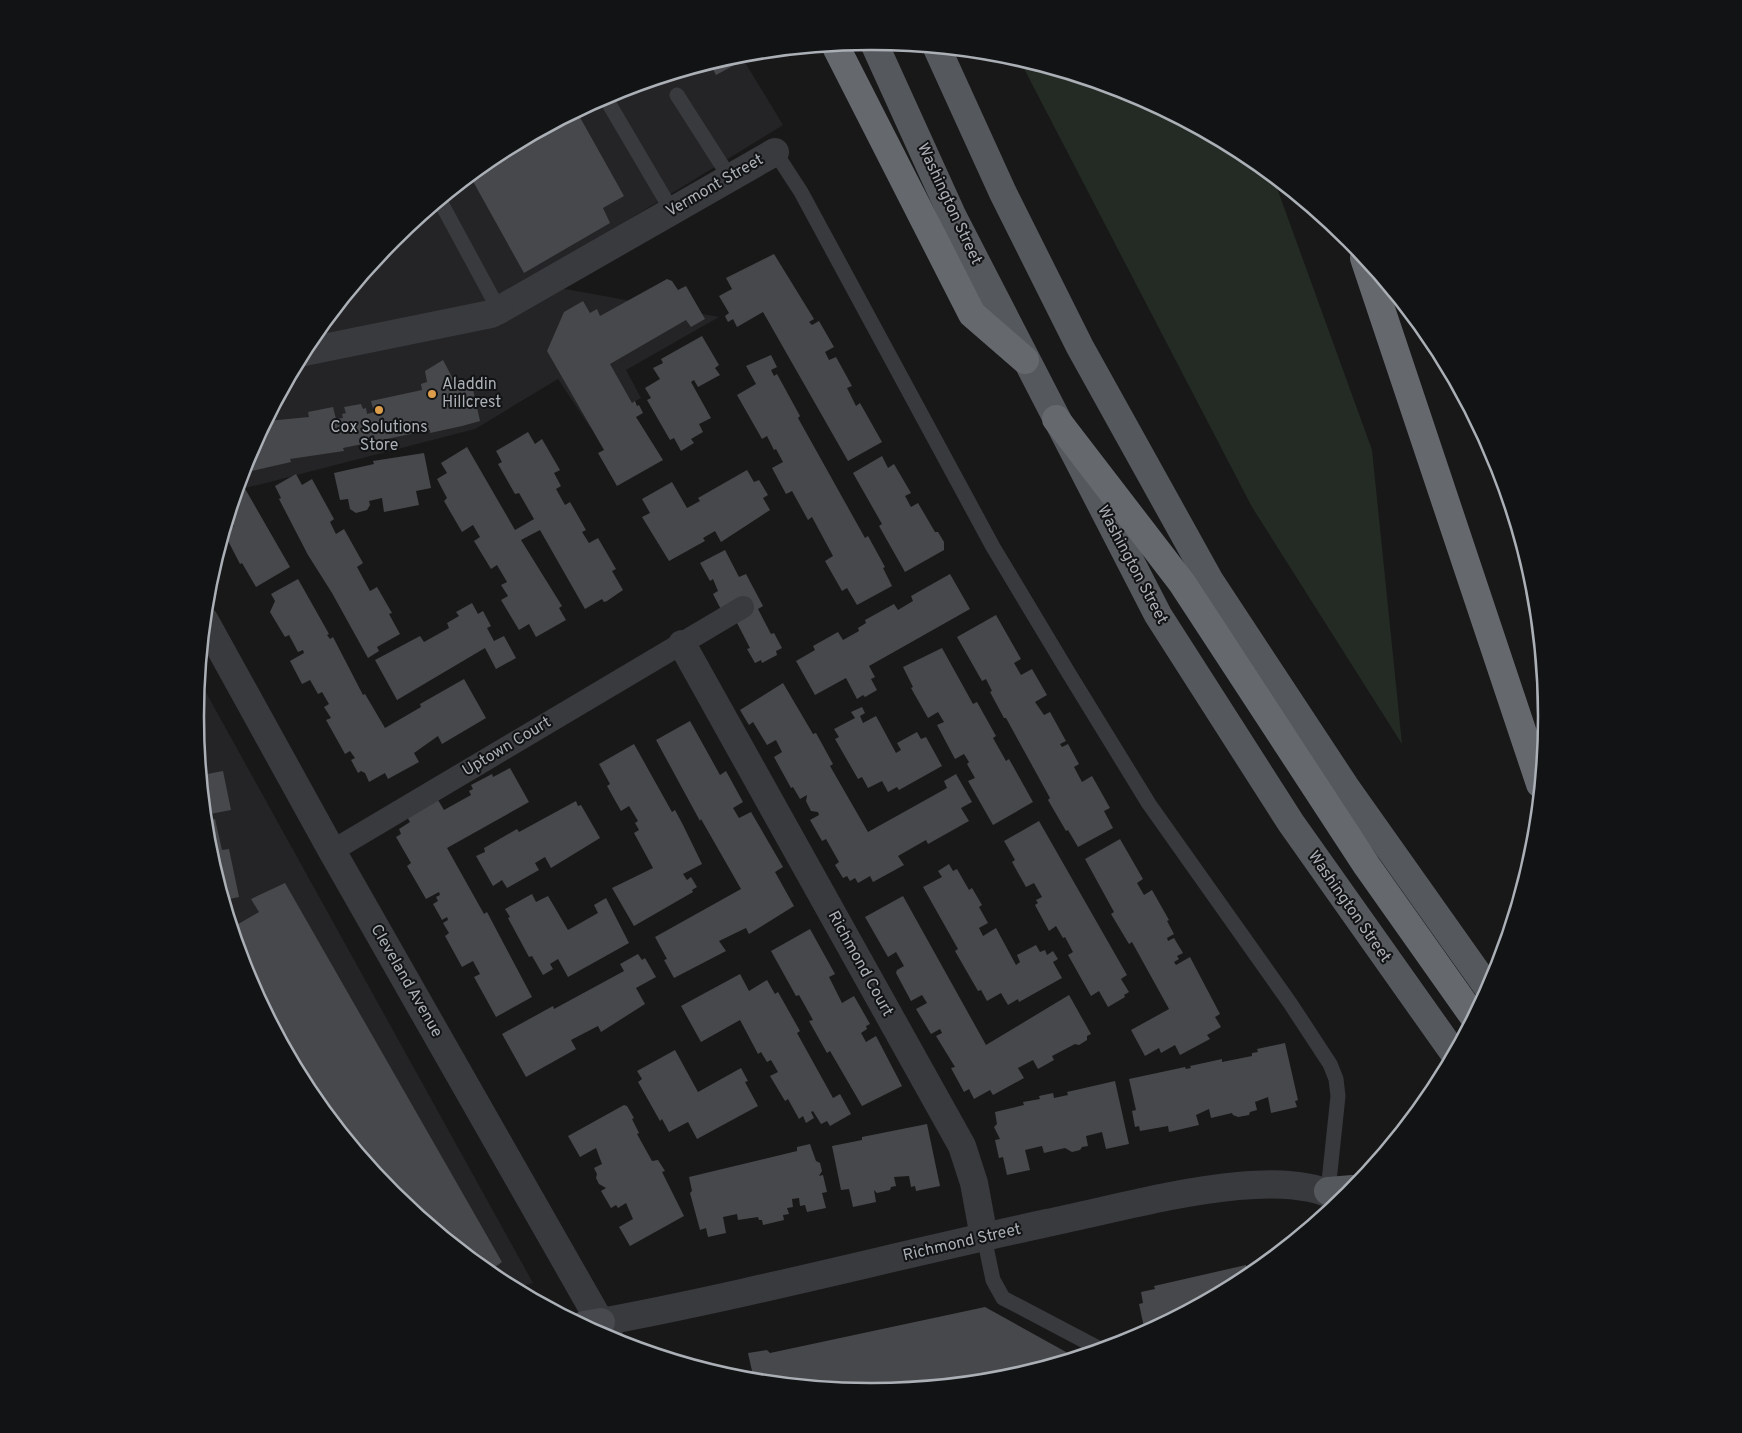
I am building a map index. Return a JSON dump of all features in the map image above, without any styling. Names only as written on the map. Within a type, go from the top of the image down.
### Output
[{"type":"highway","points":[[838,51],[972,314],[1025,360]]},
{"type":"highway","points":[[1369,274],[1535,769]]},
{"type":"highway","points":[[1056,419],[1182,583],[1367,866],[1469,1011]]},
{"type":"main road","name":"Washington Street","points":[[877,50],[953,217],[1025,360],[1163,623],[1291,823],[1449,1048]]},
{"type":"main road","points":[[940,54],[1003,193],[1080,347],[1210,581],[1345,786],[1483,981]]},
{"type":"street","name":"Vermont Street","points":[[315,350],[491,314],[775,152]]},
{"type":"street","name":"Uptown Court","points":[[332,851],[743,607]]},
{"type":"street","name":"Cleveland Avenue","points":[[210,630],[594,1322]]},
{"type":"street","name":"Richmond Court","points":[[682,644],[962,1146],[974,1183],[984,1237]]},
{"type":"street","name":"Richmond Street","points":[[605,1327],[984,1237],[1185,1194],[1238,1186],[1284,1185],[1337,1192]]},
{"type":"lane","points":[[677,95],[730,178]]},
{"type":"lane","points":[[609,104],[672,211]]},
{"type":"lane","name":"Vermont Street","points":[[775,152],[800,192],[998,555],[1149,804],[1290,1003],[1330,1064],[1336,1079],[1338,1096],[1341,1189]]},
{"type":"lane","points":[[443,206],[499,310]]},
{"type":"lane","points":[[984,1237],[993,1280],[1004,1298],[1093,1345]]},
{"type":"shaded area","points":[[745,62],[783,125],[527,282],[719,317],[626,370],[641,398],[590,427],[558,379],[475,429],[245,488],[273,422],[317,346],[370,277],[432,215],[501,162],[538,139],[576,119],[657,85]]},
{"type":"shaded area","points":[[1024,68],[1085,85],[1166,119],[1204,139],[1241,162],[1277,188],[1372,450],[1402,744],[1252,507]]},
{"type":"shaded area","points":[[205,691],[533,1283],[524,1285],[465,1245],[400,1188],[358,1141],[281,1027],[255,972],[240,931],[217,847],[210,803],[204,716]]},
{"type":"building","points":[[736,64],[716,75],[713,69]]},
{"type":"building","points":[[580,117],[624,196],[603,208],[610,223],[524,273],[473,182],[538,139]]},
{"type":"building","points":[[774,254],[814,319],[809,322],[812,325],[819,321],[834,347],[825,352],[829,360],[836,357],[852,386],[847,388],[856,406],[860,403],[882,442],[848,461],[763,312],[737,327],[733,319],[728,322],[725,316],[729,313],[719,296],[732,289],[726,278]]},
{"type":"building","points":[[667,279],[672,281],[678,290],[686,286],[705,319],[691,327],[686,320],[610,364],[632,403],[635,401],[637,406],[639,405],[643,413],[636,417],[663,460],[617,486],[598,453],[604,450],[547,351],[564,312],[583,301],[590,313],[597,309],[600,316]]},
{"type":"building","points":[[702,336],[719,365],[715,368],[720,375],[698,387],[694,380],[691,382],[711,418],[699,424],[703,432],[691,439],[694,443],[681,451],[674,438],[670,440],[647,400],[651,398],[645,388],[660,379],[653,368],[663,363],[661,359]]},
{"type":"building","points":[[771,355],[777,367],[771,370],[774,376],[777,374],[800,416],[798,418],[865,538],[868,536],[885,567],[883,568],[892,586],[857,605],[847,588],[842,591],[825,561],[833,556],[812,517],[808,520],[792,491],[786,494],[772,468],[783,462],[776,449],[774,450],[767,436],[762,439],[737,395],[756,384],[746,366]]},
{"type":"building","points":[[443,360],[452,377],[454,377],[457,388],[472,385],[480,421],[430,433],[430,430],[343,448],[344,451],[290,459],[291,462],[251,471],[274,420],[309,417],[308,412],[333,407],[336,419],[343,418],[342,414],[346,413],[344,407],[361,404],[363,409],[366,408],[367,414],[374,412],[371,401],[422,390],[421,384],[427,382],[425,371]]},
{"type":"building","points":[[528,432],[535,444],[542,439],[560,470],[554,473],[561,486],[556,489],[565,505],[570,502],[586,530],[582,532],[589,543],[598,538],[616,569],[612,571],[623,590],[607,601],[604,602],[602,599],[585,609],[540,530],[521,540],[562,606],[559,608],[566,620],[536,637],[529,624],[519,630],[501,600],[508,596],[501,585],[507,582],[497,565],[491,569],[474,541],[480,537],[473,525],[462,532],[444,501],[447,498],[437,479],[447,473],[441,463],[467,447],[515,530],[534,519],[519,493],[515,494],[498,464],[502,462],[496,451]]},
{"type":"building","points":[[424,453],[431,488],[416,491],[419,505],[384,512],[382,498],[369,501],[370,505],[367,510],[356,513],[350,509],[348,499],[340,500],[334,473],[374,464],[373,461]]},
{"type":"building","points":[[882,456],[888,468],[894,464],[911,493],[905,496],[911,507],[918,503],[935,532],[938,532],[944,542],[944,550],[905,572],[879,526],[882,524],[853,473]]},
{"type":"building","points":[[747,470],[754,482],[759,480],[768,495],[763,498],[770,510],[721,542],[715,531],[703,538],[705,541],[669,561],[642,517],[650,513],[642,499],[672,482],[687,508],[700,501],[698,498]]},
{"type":"building","points":[[296,474],[302,485],[312,479],[334,519],[330,522],[336,534],[344,529],[363,563],[357,567],[370,591],[377,587],[392,613],[389,614],[400,634],[377,647],[379,651],[368,658],[332,593],[308,555],[279,499],[281,498],[275,486]]},
{"type":"building","points":[[245,489],[290,567],[256,587],[242,563],[240,564],[228,541]]},
{"type":"building","points":[[725,550],[739,577],[746,574],[763,606],[758,609],[771,634],[774,633],[782,648],[776,651],[777,655],[762,663],[761,660],[755,663],[747,649],[750,648],[736,621],[729,625],[713,594],[718,591],[713,579],[710,581],[700,563]]},
{"type":"building","points":[[950,574],[970,609],[869,666],[875,677],[871,679],[877,690],[865,697],[863,695],[857,699],[846,678],[815,695],[796,661],[815,650],[813,646],[838,632],[843,640],[859,631],[858,628],[866,623],[865,620],[894,604],[898,610],[913,601],[911,596]]},
{"type":"building","points":[[298,579],[329,634],[327,635],[330,639],[333,637],[363,695],[365,694],[385,728],[421,707],[420,704],[464,679],[486,718],[442,744],[438,736],[414,753],[419,762],[388,779],[385,773],[369,782],[365,773],[361,771],[358,773],[351,760],[355,758],[350,751],[345,754],[326,720],[331,718],[324,707],[329,704],[322,692],[318,694],[310,680],[302,684],[290,661],[304,653],[303,650],[298,652],[289,635],[285,637],[270,612],[275,601],[271,594]]},
{"type":"building","points":[[472,603],[478,614],[483,611],[491,626],[487,628],[494,641],[504,636],[516,658],[496,669],[485,648],[397,700],[375,660],[420,636],[424,642],[449,628],[447,623],[459,616],[456,612]]},
{"type":"building","points":[[996,615],[1021,659],[1014,663],[1021,675],[1032,669],[1047,695],[1035,702],[1044,715],[1050,712],[1066,741],[1060,744],[1062,747],[1068,744],[1079,764],[1074,767],[1082,782],[1092,776],[1110,808],[1104,811],[1113,828],[1078,847],[1068,830],[1066,831],[1048,800],[1050,798],[990,692],[992,691],[986,679],[982,681],[957,637]]},
{"type":"building","points":[[942,648],[973,704],[977,702],[996,736],[993,738],[1006,761],[1009,759],[1033,802],[993,825],[968,781],[975,778],[967,764],[969,762],[964,754],[955,759],[937,725],[944,722],[938,712],[928,718],[911,688],[913,687],[903,667]]},
{"type":"building","points":[[783,683],[813,734],[816,733],[833,764],[830,766],[868,832],[947,788],[944,781],[956,774],[972,802],[961,808],[969,821],[928,844],[926,840],[898,856],[904,865],[873,882],[870,876],[858,883],[855,878],[850,881],[847,876],[843,878],[835,865],[839,862],[826,839],[822,841],[810,820],[819,815],[818,812],[811,811],[806,801],[807,795],[800,799],[793,787],[791,788],[774,757],[782,752],[776,740],[767,745],[753,722],[749,725],[740,710]]},
{"type":"building","points":[[862,707],[865,713],[860,716],[863,723],[876,716],[896,753],[901,750],[897,743],[917,732],[921,739],[926,737],[942,766],[899,790],[897,787],[888,792],[882,781],[868,788],[862,777],[858,779],[835,739],[839,737],[834,729],[855,718],[851,712]]},
{"type":"building","points":[[690,721],[720,775],[726,771],[743,802],[733,808],[739,818],[751,812],[783,867],[775,872],[794,906],[749,934],[746,928],[719,941],[726,951],[674,978],[664,960],[667,959],[655,937],[741,889],[701,819],[700,821],[656,740]]},
{"type":"building","points":[[634,744],[672,812],[675,810],[702,864],[683,874],[687,880],[691,877],[697,887],[692,890],[693,892],[634,926],[612,888],[653,868],[634,833],[639,830],[635,823],[638,821],[629,806],[621,811],[607,786],[610,784],[599,764]]},
{"type":"building","points":[[510,768],[529,802],[447,848],[484,914],[487,912],[532,997],[496,1017],[474,977],[480,974],[473,961],[462,967],[445,936],[449,933],[443,923],[448,920],[447,917],[442,920],[433,904],[438,901],[436,897],[440,895],[439,892],[426,899],[407,866],[411,863],[396,837],[401,834],[399,829],[410,822],[407,817],[438,800],[444,810],[471,795],[469,791],[473,789],[471,785],[492,774],[493,777]]},
{"type":"building","points":[[223,771],[231,810],[212,814],[207,774]]},
{"type":"building","points":[[576,801],[578,806],[581,805],[600,838],[551,868],[545,857],[535,863],[539,870],[507,888],[502,880],[493,886],[476,856],[485,852],[484,848],[517,829],[519,832]]},
{"type":"building","points":[[215,819],[222,850],[229,849],[239,897],[230,899],[217,847],[213,820]]},
{"type":"building","points":[[1039,821],[1127,975],[1121,979],[1129,992],[1124,995],[1125,997],[1108,1007],[1099,991],[1091,996],[1068,955],[1073,952],[1065,937],[1063,938],[1056,926],[1049,931],[1035,905],[1038,903],[1036,900],[1042,897],[1034,883],[1026,887],[1012,862],[1015,860],[1004,841]]},
{"type":"building","points":[[1120,839],[1143,879],[1137,883],[1144,895],[1152,890],[1169,920],[1167,921],[1174,934],[1167,938],[1168,941],[1174,938],[1183,953],[1177,956],[1179,959],[1174,962],[1176,965],[1190,957],[1220,1014],[1215,1017],[1221,1027],[1207,1035],[1210,1039],[1180,1055],[1175,1045],[1161,1053],[1159,1048],[1145,1056],[1131,1030],[1169,1009],[1132,942],[1129,944],[1111,914],[1114,912],[1085,859]]},
{"type":"building","points":[[949,864],[953,871],[957,869],[969,890],[972,888],[982,905],[979,907],[988,923],[979,928],[983,936],[996,928],[1016,965],[1020,962],[1017,955],[1036,945],[1040,952],[1045,950],[1047,955],[1053,951],[1058,959],[1053,962],[1062,978],[1019,1002],[1018,999],[1008,1005],[1001,993],[987,1001],[981,990],[978,991],[955,951],[958,949],[923,887],[942,877],[938,871]]},
{"type":"building","points":[[285,883],[502,1262],[495,1267],[432,1218],[400,1188],[342,1122],[317,1087],[273,1011],[255,972],[240,931],[238,924],[259,912],[251,899]]},
{"type":"building","points":[[532,894],[536,902],[548,896],[568,930],[598,913],[594,905],[606,898],[629,943],[568,977],[558,959],[550,964],[553,969],[543,975],[532,956],[529,957],[505,909]]},
{"type":"building","points":[[903,896],[986,1045],[1069,995],[1091,1034],[1087,1036],[1087,1040],[1052,1056],[1054,1060],[1038,1069],[1033,1060],[1018,1068],[1024,1078],[993,1095],[990,1090],[974,1099],[969,1089],[964,1092],[951,1068],[955,1067],[936,1036],[942,1033],[940,1029],[931,1034],[916,1009],[927,1003],[922,995],[911,1001],[896,973],[897,970],[904,966],[896,952],[888,957],[865,917]]},
{"type":"building","points":[[810,929],[835,974],[829,977],[842,1003],[854,996],[870,1024],[861,1033],[866,1042],[876,1036],[902,1086],[862,1106],[830,1051],[827,1053],[809,1021],[813,1020],[799,995],[796,996],[771,951]]},
{"type":"building","points":[[638,954],[642,960],[645,958],[656,977],[636,988],[645,1004],[601,1032],[598,1026],[571,1040],[576,1049],[526,1077],[502,1034],[553,1006],[554,1009],[624,971],[620,964]]},
{"type":"building","points":[[740,974],[749,991],[767,980],[775,994],[778,992],[800,1031],[797,1033],[833,1098],[840,1094],[851,1114],[830,1126],[827,1121],[821,1124],[813,1111],[811,1112],[814,1118],[806,1123],[803,1116],[799,1119],[788,1099],[785,1101],[770,1076],[778,1072],[771,1060],[767,1062],[761,1052],[758,1054],[740,1020],[701,1042],[681,1006]]},
{"type":"building","points":[[1285,1043],[1298,1100],[1295,1101],[1297,1107],[1271,1113],[1268,1097],[1255,1102],[1257,1110],[1250,1112],[1249,1115],[1238,1117],[1232,1113],[1211,1118],[1209,1109],[1196,1115],[1199,1125],[1169,1132],[1168,1126],[1140,1131],[1139,1126],[1135,1127],[1132,1111],[1136,1110],[1129,1079],[1185,1067],[1186,1069],[1191,1068],[1190,1066],[1222,1059],[1222,1062],[1252,1056],[1252,1053],[1258,1052],[1257,1049]]},
{"type":"building","points":[[675,1050],[698,1092],[741,1068],[748,1081],[745,1082],[758,1106],[697,1139],[688,1122],[669,1132],[662,1119],[660,1121],[638,1082],[642,1079],[637,1071]]},
{"type":"building","points":[[1115,1081],[1129,1144],[1106,1149],[1102,1132],[1086,1136],[1088,1146],[1072,1152],[1065,1148],[1044,1153],[1042,1146],[1025,1150],[1030,1170],[1007,1175],[1003,1157],[999,1158],[995,1140],[1000,1139],[994,1127],[997,1124],[995,1112],[1024,1105],[1023,1102],[1040,1099],[1039,1096],[1053,1093],[1054,1098],[1068,1095],[1067,1092]]},
{"type":"building","points":[[624,1105],[627,1106],[634,1118],[632,1119],[639,1133],[637,1134],[652,1161],[658,1160],[665,1171],[662,1172],[684,1216],[630,1246],[619,1227],[633,1219],[626,1203],[618,1208],[616,1205],[611,1208],[601,1191],[606,1188],[599,1184],[596,1178],[597,1174],[594,1168],[602,1164],[596,1148],[580,1157],[568,1136]]},
{"type":"building","points":[[927,1124],[940,1186],[916,1191],[915,1186],[911,1187],[909,1176],[894,1177],[896,1186],[891,1187],[890,1190],[877,1193],[874,1190],[876,1202],[853,1207],[849,1189],[841,1190],[832,1146],[862,1140],[862,1137]]},
{"type":"building","points":[[810,1144],[816,1161],[820,1163],[822,1171],[819,1176],[823,1175],[827,1192],[822,1193],[826,1208],[807,1212],[805,1205],[800,1206],[799,1198],[792,1199],[793,1207],[787,1208],[789,1214],[783,1215],[784,1220],[763,1225],[762,1220],[759,1220],[758,1217],[738,1220],[737,1214],[723,1217],[726,1233],[708,1237],[706,1228],[700,1230],[690,1193],[692,1191],[689,1177],[797,1151],[797,1147]]},
{"type":"building","points":[[1246,1265],[1247,1267],[1204,1294],[1143,1324],[1139,1304],[1143,1303],[1141,1292],[1155,1289],[1154,1286]]},
{"type":"building","points":[[985,1307],[1068,1353],[1001,1370],[958,1377],[915,1382],[871,1383],[827,1382],[752,1372],[748,1353],[767,1350],[770,1353]]},
{"type":"place","name":"Aladdin Hillcrest","points":[[432,394]]},
{"type":"place","name":"Cox Solutions Store","points":[[379,410]]}]
